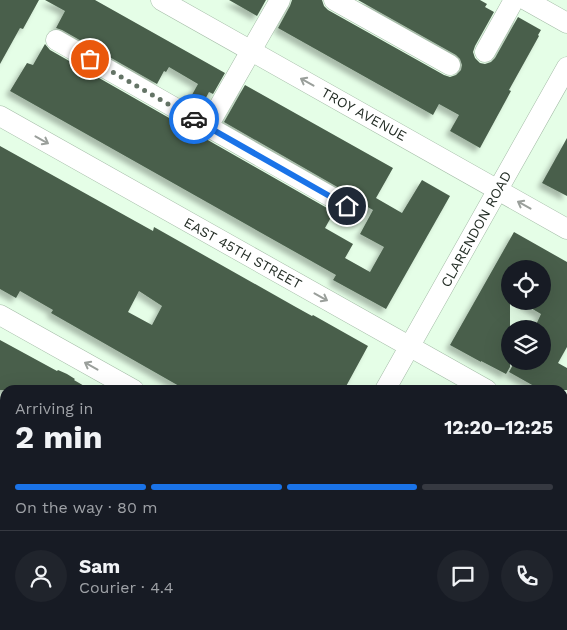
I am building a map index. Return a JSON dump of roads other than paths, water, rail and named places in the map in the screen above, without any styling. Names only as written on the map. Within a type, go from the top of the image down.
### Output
[{"type":"street","name":"TROY AVENUE","points":[[161,0],[567,228]]},
{"type":"street","points":[[208,126],[280,0]]},
{"type":"street","points":[[334,0],[450,65]]},
{"type":"street","points":[[485,52],[514,0]]},
{"type":"street","points":[[526,0],[567,23]]},
{"type":"street","points":[[56,40],[347,206]]},
{"type":"street","name":"CLARENDON ROAD","points":[[388,385],[567,67]]},
{"type":"street","name":"EAST 45TH STREET","points":[[0,116],[478,385]]},
{"type":"street","points":[[0,315],[125,385]]}]
